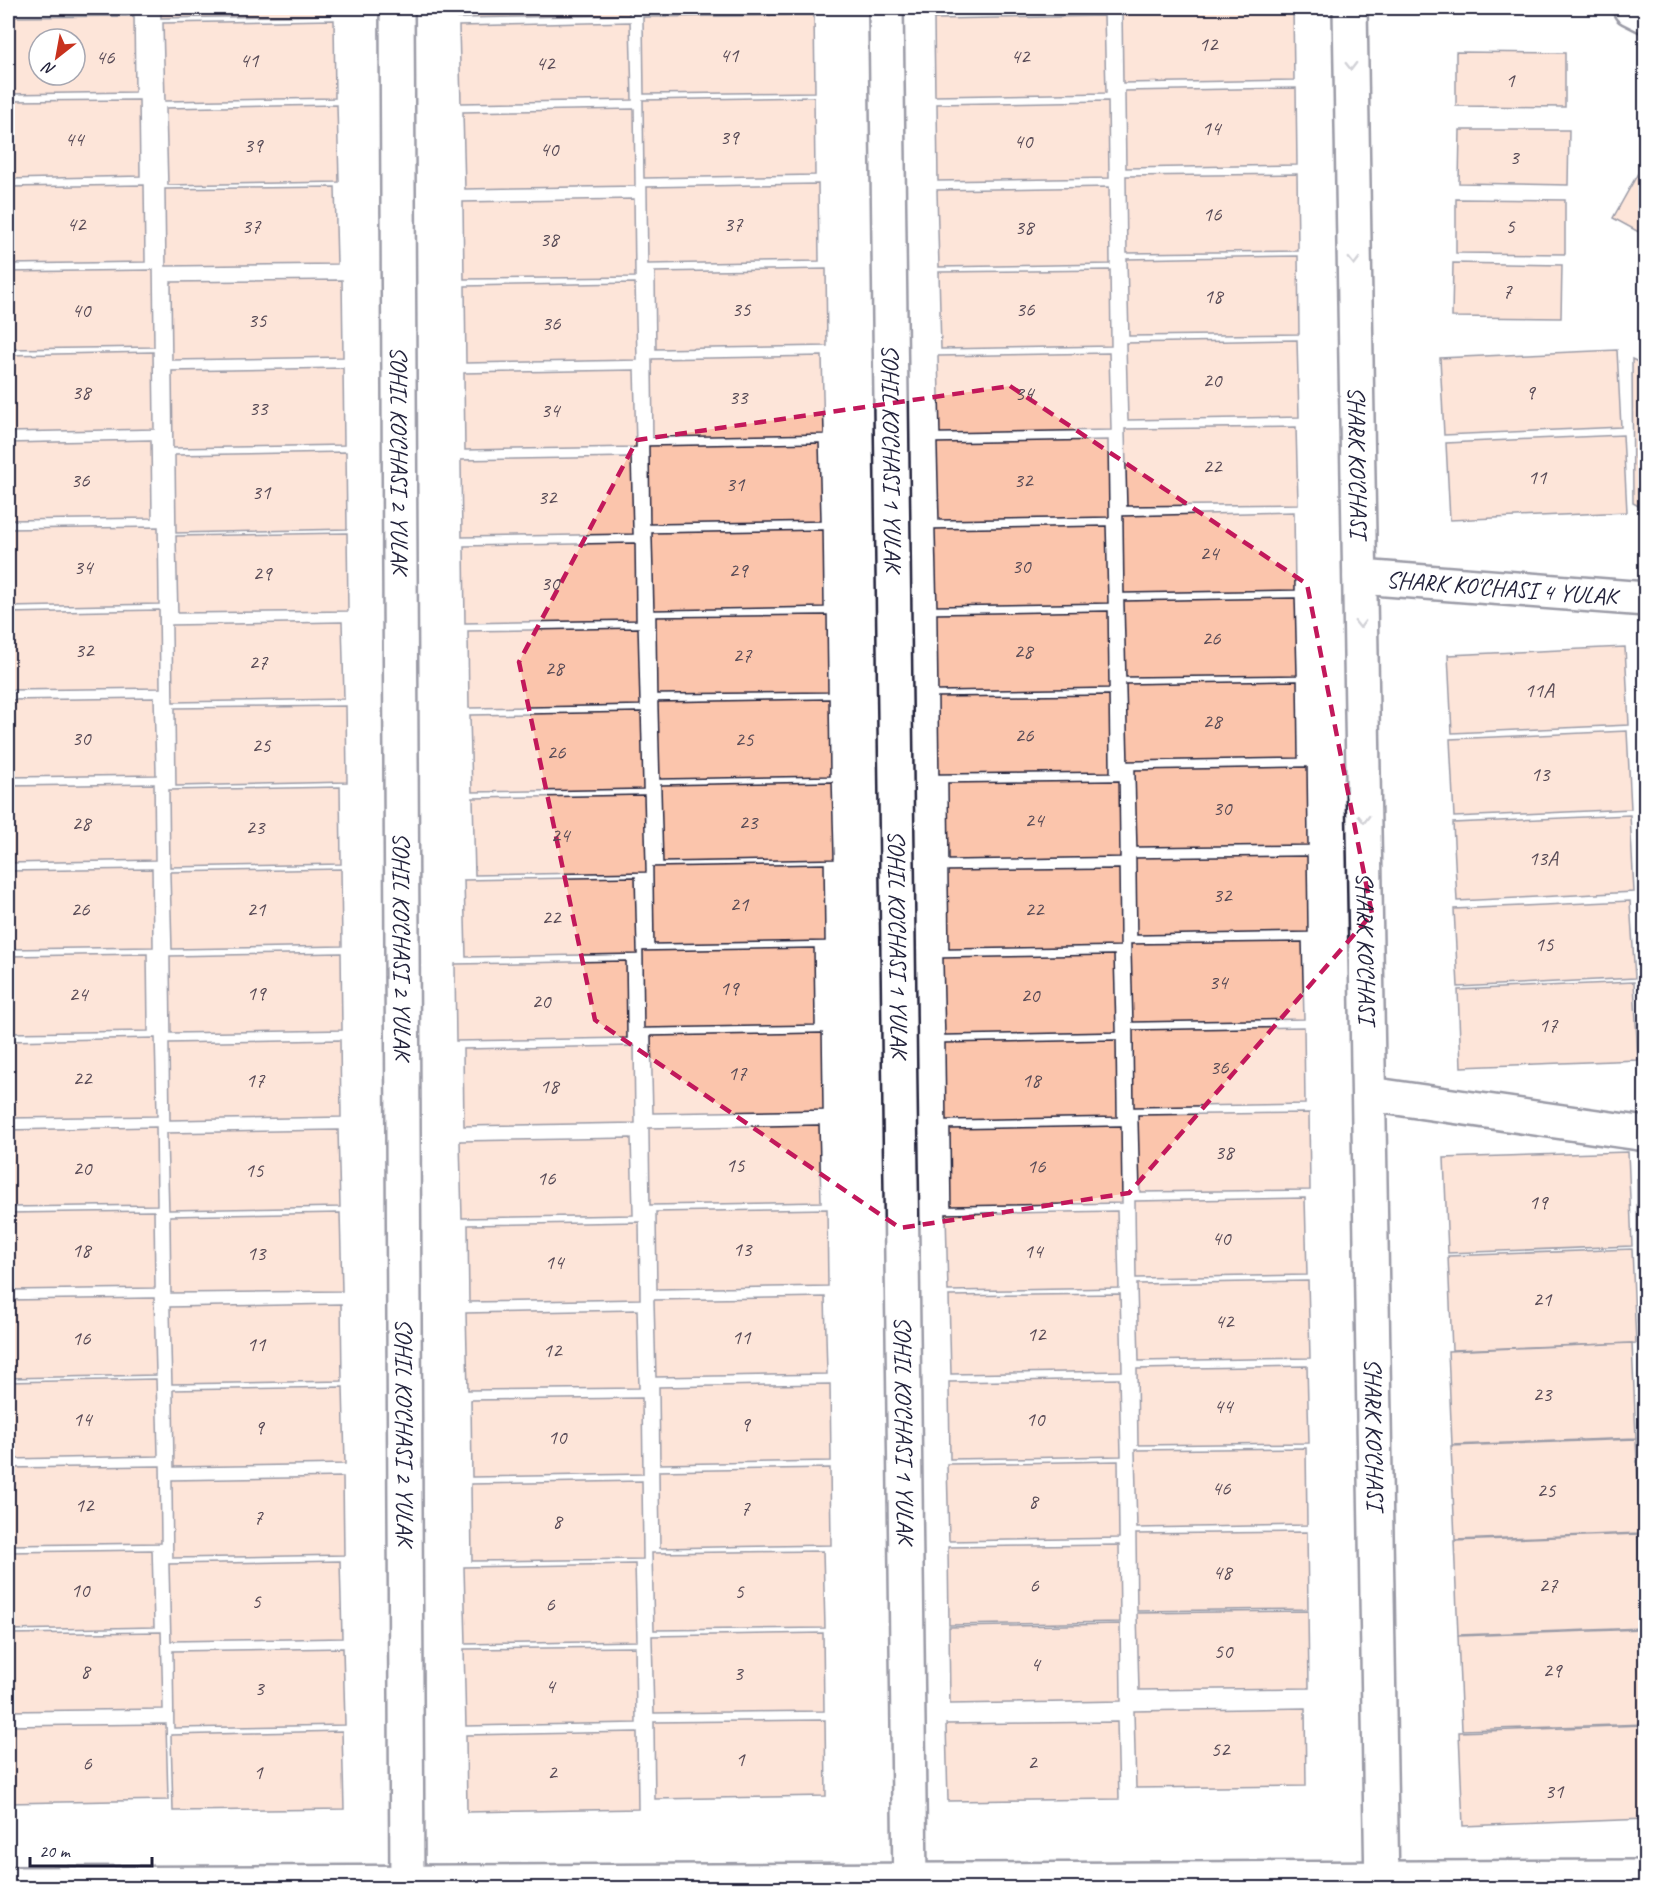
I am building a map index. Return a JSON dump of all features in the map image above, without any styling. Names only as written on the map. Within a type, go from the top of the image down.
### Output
[{"type":"street","name":"SOHIL KO'CHASI 2 YULAK","points":[[397,8],[407,1882]]},
{"type":"street","name":"SOHIL KO'CHASI 1 YULAK","points":[[886,8],[910,1880]]},
{"type":"street","name":"SHARK KO'CHASI","points":[[1350,8],[1382,1883]]},
{"type":"street","points":[[1630,8],[1646,16]]},
{"type":"street","name":"SHARK KO'CHASI 4 YULAK","points":[[1360,577],[1646,599]]},
{"type":"street","points":[[1369,1094],[1646,1134]]},
{"type":"street","points":[[8,1884],[910,1880],[1382,1883],[1646,1876]]},
{"type":"highlighted area","points":[[1010,386],[1307,584],[1372,914],[1129,1193],[900,1228],[595,1020],[519,662],[637,440]]},
{"type":"building","points":[[161,8],[332,8],[332,15],[161,18]]},
{"type":"building","points":[[458,8],[629,8],[629,15],[458,18]]},
{"type":"building","points":[[644,8],[714,8],[644,9]]},
{"type":"building","points":[[933,8],[1103,8],[1103,9],[933,12]]},
{"type":"building","points":[[1122,8],[1293,8],[1294,80],[1123,83]]},
{"type":"building","points":[[814,15],[815,92],[644,94],[643,17]]},
{"type":"building","points":[[134,16],[135,92],[8,94],[8,17]]},
{"type":"building","points":[[1104,16],[1106,93],[935,96],[934,19]]},
{"type":"building","points":[[334,20],[335,98],[165,101],[163,23]]},
{"type":"building","points":[[630,22],[632,100],[461,103],[459,26]]},
{"type":"building","points":[[1456,52],[1565,53],[1565,107],[1456,106]]},
{"type":"building","points":[[1296,88],[1297,165],[1126,168],[1125,91]]},
{"type":"building","points":[[814,97],[815,175],[644,178],[643,100]]},
{"type":"building","points":[[139,100],[140,176],[8,179],[8,101]]},
{"type":"building","points":[[1108,101],[1109,178],[938,181],[937,104]]},
{"type":"building","points":[[337,105],[339,182],[168,185],[166,108]]},
{"type":"building","points":[[634,109],[635,186],[465,189],[463,112]]},
{"type":"building","points":[[1460,130],[1569,130],[1568,185],[1459,183]]},
{"type":"building","points":[[1646,159],[1646,236],[1613,218]]},
{"type":"building","points":[[1297,174],[1298,251],[1127,253],[1126,176]]},
{"type":"building","points":[[818,184],[819,261],[648,264],[647,187]]},
{"type":"building","points":[[144,185],[145,262],[8,264],[8,187]]},
{"type":"building","points":[[335,187],[337,264],[166,266],[165,189]]},
{"type":"building","points":[[1109,187],[1110,264],[939,267],[937,190]]},
{"type":"building","points":[[634,199],[635,277],[464,279],[463,202]]},
{"type":"building","points":[[1456,199],[1565,200],[1565,254],[1456,253]]},
{"type":"building","points":[[1298,256],[1299,334],[1129,336],[1127,259]]},
{"type":"building","points":[[1453,263],[1562,265],[1561,318],[1452,317]]},
{"type":"building","points":[[826,269],[827,346],[656,349],[655,272]]},
{"type":"building","points":[[153,270],[154,347],[8,349],[8,272]]},
{"type":"building","points":[[1110,270],[1111,346],[941,349],[939,272]]},
{"type":"building","points":[[342,280],[343,357],[172,360],[171,282]]},
{"type":"building","points":[[635,283],[637,360],[466,363],[465,286]]},
{"type":"building","points":[[1297,340],[1299,417],[1128,420],[1126,343]]},
{"type":"building","points":[[1617,350],[1621,427],[1444,435],[1440,358]]},
{"type":"building","points":[[153,352],[154,429],[8,432],[8,355]]},
{"type":"building","points":[[1109,353],[1111,430],[940,433],[938,356]]},
{"type":"building","points":[[822,356],[824,434],[653,437],[652,359]]},
{"type":"building","points":[[1632,359],[1646,366],[1646,510],[1633,503]]},
{"type":"building","points":[[343,368],[344,445],[173,448],[172,371]]},
{"type":"building","points":[[634,370],[636,447],[465,450],[464,373]]},
{"type":"building","points":[[1296,427],[1298,504],[1127,506],[1125,429]]},
{"type":"building","points":[[1623,435],[1627,512],[1450,520],[1446,443]]},
{"type":"building","points":[[151,440],[152,518],[8,520],[8,443]]},
{"type":"building","points":[[1108,440],[1109,517],[939,520],[937,443]]},
{"type":"building","points":[[819,443],[821,521],[650,524],[649,446]]},
{"type":"building","points":[[346,452],[347,529],[176,533],[175,455]]},
{"type":"building","points":[[631,457],[633,534],[462,537],[461,460]]},
{"type":"building","points":[[1294,512],[1295,590],[1124,593],[1123,516]]},
{"type":"building","points":[[1106,526],[1108,603],[937,606],[935,529]]},
{"type":"building","points":[[158,527],[159,604],[8,607],[8,529]]},
{"type":"building","points":[[823,530],[824,607],[654,610],[652,533]]},
{"type":"building","points":[[347,533],[348,611],[178,613],[176,536]]},
{"type":"building","points":[[635,543],[636,620],[465,623],[464,546]]},
{"type":"building","points":[[1295,598],[1297,675],[1126,677],[1124,601]]},
{"type":"building","points":[[159,610],[160,688],[8,690],[8,613]]},
{"type":"building","points":[[1108,611],[1109,688],[938,691],[937,614]]},
{"type":"building","points":[[827,615],[828,692],[657,694],[656,617]]},
{"type":"building","points":[[342,622],[344,699],[173,702],[172,625]]},
{"type":"building","points":[[638,628],[640,705],[469,708],[468,631]]},
{"type":"building","points":[[1643,635],[1646,637],[1646,781],[1644,780]]},
{"type":"building","points":[[1625,647],[1629,725],[1452,733],[1448,655]]},
{"type":"building","points":[[1297,681],[1298,758],[1128,761],[1126,684]]},
{"type":"building","points":[[1109,695],[1110,772],[939,774],[938,697]]},
{"type":"building","points":[[154,698],[156,775],[8,777],[8,700]]},
{"type":"building","points":[[829,699],[830,776],[660,779],[658,702]]},
{"type":"building","points":[[346,706],[347,782],[176,786],[175,708]]},
{"type":"building","points":[[641,712],[643,789],[472,792],[470,715]]},
{"type":"building","points":[[1627,731],[1631,809],[1454,817],[1450,739]]},
{"type":"building","points":[[1307,767],[1308,845],[1137,847],[1135,770]]},
{"type":"building","points":[[1119,781],[1120,857],[949,860],[948,783]]},
{"type":"building","points":[[832,782],[834,859],[663,862],[661,785]]},
{"type":"building","points":[[154,784],[155,860],[8,863],[8,786]]},
{"type":"building","points":[[340,787],[341,864],[170,867],[169,790]]},
{"type":"building","points":[[644,795],[646,872],[475,875],[473,798]]},
{"type":"building","points":[[1630,815],[1634,892],[1457,901],[1453,823]]},
{"type":"building","points":[[1307,856],[1308,932],[1137,935],[1136,858]]},
{"type":"building","points":[[824,864],[825,941],[654,944],[653,867]]},
{"type":"building","points":[[152,869],[153,947],[8,949],[8,871]]},
{"type":"building","points":[[341,869],[342,946],[172,949],[170,872]]},
{"type":"building","points":[[1119,869],[1120,946],[949,949],[948,871]]},
{"type":"building","points":[[635,877],[637,954],[466,957],[464,880]]},
{"type":"building","points":[[1630,901],[1635,978],[1458,987],[1454,909]]},
{"type":"building","points":[[1302,942],[1304,1019],[1133,1022],[1131,944]]},
{"type":"building","points":[[814,948],[815,1025],[644,1028],[643,951]]},
{"type":"building","points":[[341,953],[342,1030],[171,1033],[170,956]]},
{"type":"building","points":[[147,954],[148,1031],[8,1033],[8,956]]},
{"type":"building","points":[[1114,955],[1116,1032],[945,1035],[943,958]]},
{"type":"building","points":[[626,961],[627,1038],[456,1041],[455,964]]},
{"type":"building","points":[[1634,982],[1638,1060],[1461,1067],[1458,990]]},
{"type":"building","points":[[1304,1027],[1305,1104],[1134,1107],[1133,1030]]},
{"type":"building","points":[[822,1033],[823,1110],[653,1113],[651,1036]]},
{"type":"building","points":[[155,1038],[157,1116],[8,1118],[8,1041]]},
{"type":"building","points":[[340,1040],[341,1117],[170,1120],[169,1043]]},
{"type":"building","points":[[1116,1040],[1117,1117],[946,1120],[945,1043]]},
{"type":"building","points":[[634,1046],[635,1123],[464,1126],[463,1049]]},
{"type":"building","points":[[1309,1113],[1310,1190],[1140,1192],[1138,1115]]},
{"type":"building","points":[[819,1125],[821,1202],[650,1205],[649,1128]]},
{"type":"building","points":[[1121,1126],[1122,1203],[951,1206],[950,1129]]},
{"type":"building","points":[[156,1127],[157,1205],[8,1207],[8,1130]]},
{"type":"building","points":[[338,1130],[340,1207],[169,1210],[167,1133]]},
{"type":"building","points":[[631,1138],[633,1215],[462,1218],[460,1141]]},
{"type":"building","points":[[1628,1152],[1632,1246],[1448,1253],[1444,1158]]},
{"type":"building","points":[[1637,1179],[1646,1183],[1646,1327],[1638,1323]]},
{"type":"building","points":[[1305,1198],[1307,1275],[1136,1278],[1135,1201]]},
{"type":"building","points":[[827,1209],[828,1286],[657,1289],[656,1212]]},
{"type":"building","points":[[154,1211],[155,1288],[8,1290],[8,1213]]},
{"type":"building","points":[[1117,1211],[1119,1288],[948,1291],[946,1214]]},
{"type":"building","points":[[340,1213],[342,1291],[171,1293],[170,1216]]},
{"type":"building","points":[[639,1222],[640,1299],[469,1302],[468,1225]]},
{"type":"building","points":[[1632,1249],[1636,1343],[1452,1350],[1448,1256]]},
{"type":"building","points":[[1308,1281],[1310,1358],[1139,1361],[1137,1284]]},
{"type":"building","points":[[1120,1294],[1122,1371],[951,1374],[949,1296]]},
{"type":"building","points":[[825,1297],[827,1374],[656,1377],[654,1300]]},
{"type":"building","points":[[154,1298],[156,1375],[8,1378],[8,1300]]},
{"type":"building","points":[[341,1304],[342,1381],[172,1384],[170,1307]]},
{"type":"building","points":[[637,1310],[639,1388],[468,1390],[466,1313]]},
{"type":"building","points":[[1632,1343],[1636,1438],[1452,1445],[1448,1351]]},
{"type":"building","points":[[1307,1366],[1309,1443],[1138,1445],[1137,1369]]},
{"type":"building","points":[[156,1379],[158,1456],[8,1459],[8,1382]]},
{"type":"building","points":[[1119,1379],[1121,1456],[950,1459],[949,1382]]},
{"type":"building","points":[[830,1384],[831,1461],[660,1464],[659,1387]]},
{"type":"building","points":[[343,1387],[345,1464],[174,1467],[173,1390]]},
{"type":"building","points":[[642,1398],[643,1474],[472,1477],[471,1400]]},
{"type":"building","points":[[1636,1439],[1640,1533],[1455,1540],[1451,1446]]},
{"type":"building","points":[[1306,1448],[1307,1525],[1137,1528],[1135,1450]]},
{"type":"building","points":[[1118,1461],[1119,1538],[949,1541],[947,1464]]},
{"type":"building","points":[[160,1466],[161,1543],[8,1545],[8,1468]]},
{"type":"building","points":[[830,1468],[831,1545],[660,1548],[659,1471]]},
{"type":"building","points":[[343,1477],[344,1555],[173,1558],[172,1480]]},
{"type":"building","points":[[642,1481],[643,1559],[472,1561],[471,1484]]},
{"type":"building","points":[[1307,1532],[1308,1609],[1137,1611],[1136,1534]]},
{"type":"building","points":[[1638,1534],[1642,1628],[1458,1635],[1454,1541]]},
{"type":"building","points":[[1119,1545],[1120,1622],[949,1625],[948,1547]]},
{"type":"building","points":[[152,1550],[154,1627],[8,1630],[8,1552]]},
{"type":"building","points":[[823,1551],[825,1628],[654,1630],[652,1553]]},
{"type":"building","points":[[340,1561],[342,1638],[171,1641],[169,1564]]},
{"type":"building","points":[[635,1564],[637,1641],[466,1644],[464,1567]]},
{"type":"building","points":[[1308,1611],[1309,1688],[1139,1690],[1137,1613]]},
{"type":"building","points":[[1120,1624],[1121,1701],[950,1704],[949,1627]]},
{"type":"building","points":[[1643,1629],[1646,1724],[1462,1730],[1458,1636]]},
{"type":"building","points":[[161,1632],[163,1709],[8,1711],[8,1634]]},
{"type":"building","points":[[823,1633],[824,1711],[654,1713],[652,1636]]},
{"type":"building","points":[[635,1647],[636,1723],[466,1726],[464,1649]]},
{"type":"building","points":[[343,1648],[345,1725],[174,1728],[173,1651]]},
{"type":"building","points":[[1305,1708],[1306,1786],[1136,1788],[1134,1711]]},
{"type":"building","points":[[825,1720],[826,1796],[655,1799],[654,1722]]},
{"type":"building","points":[[1117,1722],[1119,1799],[948,1801],[946,1724]]},
{"type":"building","points":[[166,1724],[168,1800],[8,1803],[8,1726]]},
{"type":"building","points":[[1644,1725],[1646,1819],[1463,1826],[1459,1732]]},
{"type":"building","points":[[342,1731],[344,1809],[173,1811],[171,1735]]},
{"type":"building","points":[[637,1732],[638,1809],[467,1812],[466,1735]]}]
